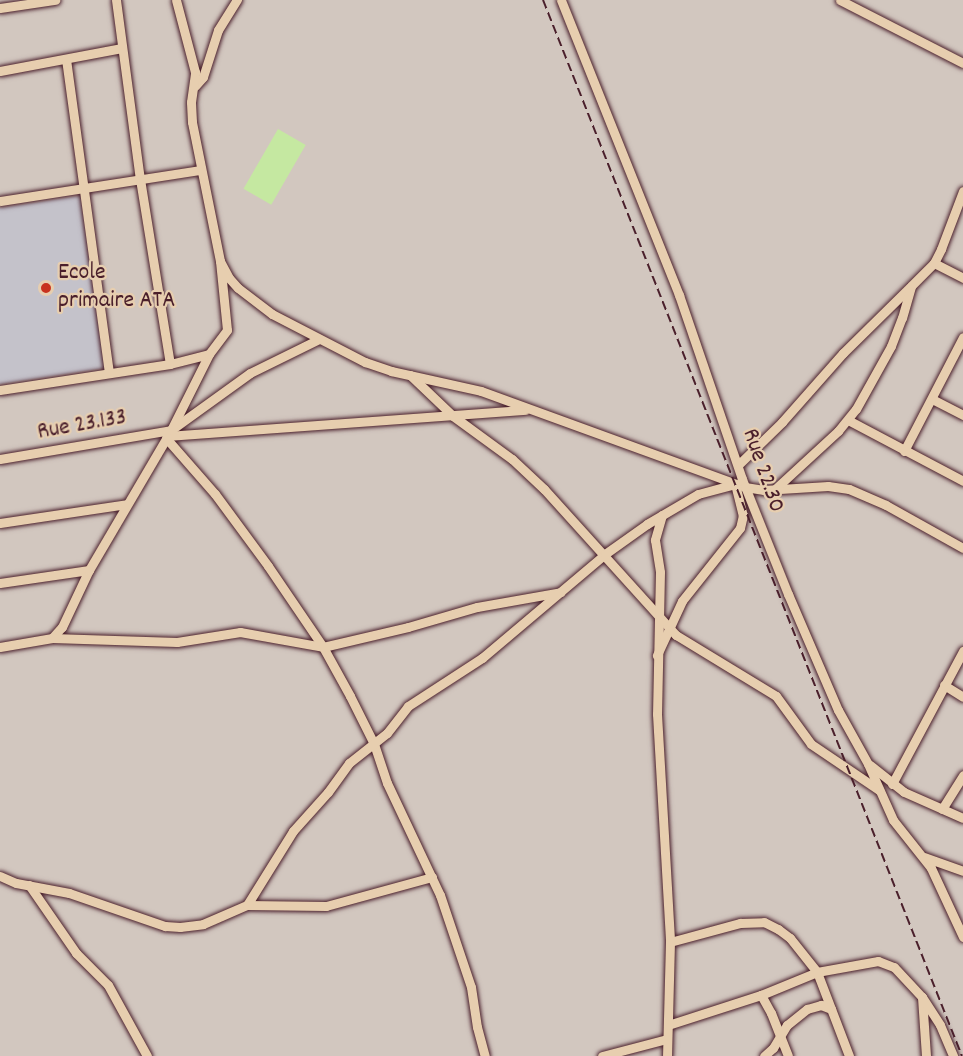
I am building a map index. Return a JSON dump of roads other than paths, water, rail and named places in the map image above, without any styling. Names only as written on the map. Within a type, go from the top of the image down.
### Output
[{"type":"street","points":[[0,8],[55,0]]},
{"type":"street","points":[[116,0],[140,179],[170,364]]},
{"type":"street","points":[[52,638],[62,627],[89,570],[168,435],[209,354],[227,330],[220,261],[200,170],[191,102],[195,86],[194,65],[176,0]]},
{"type":"street","points":[[195,86],[203,77],[218,30],[237,0]]},
{"type":"street","name":"Rue 22.30","points":[[561,0],[679,295],[745,487],[838,710],[868,764],[893,820],[909,843],[924,857],[963,937]]},
{"type":"street","points":[[840,0],[963,63]]},
{"type":"street","points":[[0,71],[122,48]]},
{"type":"street","points":[[66,58],[109,373]]},
{"type":"street","points":[[0,201],[200,170]]},
{"type":"street","points":[[738,465],[782,422],[843,353],[934,263],[963,190]]},
{"type":"street","points":[[220,261],[229,278],[257,303],[284,321],[365,362],[410,375],[467,386],[527,410],[684,463],[745,487],[775,489],[828,486],[849,489],[877,500],[963,548]]},
{"type":"street","points":[[934,263],[963,278]]},
{"type":"street","points":[[775,489],[848,420],[891,346],[902,318],[910,286]]},
{"type":"street","points":[[168,435],[250,373],[319,339]]},
{"type":"street","points":[[904,451],[962,344]]},
{"type":"street","points":[[0,390],[170,364],[209,354]]},
{"type":"street","points":[[410,375],[453,416],[512,459],[605,554],[647,605],[658,613],[676,635],[776,696],[811,744],[880,790]]},
{"type":"street","points":[[932,399],[963,415]]},
{"type":"street","name":"Rue 23.133","points":[[0,459],[168,435],[527,410]]},
{"type":"street","points":[[848,420],[963,481]]},
{"type":"street","points":[[168,435],[226,508],[323,647],[374,744],[387,783],[432,877],[455,935],[471,987],[477,1027],[486,1056]]},
{"type":"street","points":[[248,905],[293,831],[328,792],[349,762],[374,744],[416,699],[465,671],[605,554],[662,515],[698,494],[735,484]]},
{"type":"street","points":[[657,655],[682,601],[741,528],[743,515],[735,484]]},
{"type":"street","points":[[0,523],[127,504]]},
{"type":"street","points":[[662,515],[655,540],[660,572],[657,714],[670,942],[667,1056]]},
{"type":"street","points":[[0,583],[89,570]]},
{"type":"street","points":[[0,647],[52,638],[177,642],[240,632],[323,647],[408,627],[477,607],[562,592]]},
{"type":"street","points":[[892,784],[963,651]]},
{"type":"street","points":[[944,685],[963,697]]},
{"type":"street","points":[[868,764],[892,784],[963,818]]},
{"type":"street","points":[[942,809],[963,775]]},
{"type":"street","points":[[924,857],[963,871]]},
{"type":"street","points":[[0,876],[16,883],[80,896],[165,926],[193,927],[248,905],[327,906],[432,877]]},
{"type":"street","points":[[29,885],[76,953],[108,985],[147,1056]]},
{"type":"street","points":[[670,942],[740,923],[764,922],[790,938],[817,972],[849,1056]]},
{"type":"street","points":[[668,1024],[761,995],[817,972],[878,961],[894,967],[922,997],[946,1036],[953,1056]]},
{"type":"street","points":[[761,995],[788,1056]]},
{"type":"street","points":[[922,997],[926,1056]]},
{"type":"street","points":[[764,1056],[773,1048],[792,1020],[812,1006],[820,1005],[831,1009]]},
{"type":"street","points":[[603,1056],[667,1039]]},
{"type":"railway","points":[[543,0],[962,1056]]},
{"type":"place","name":"Ecole primaire ATA","points":[[46,288]]}]
